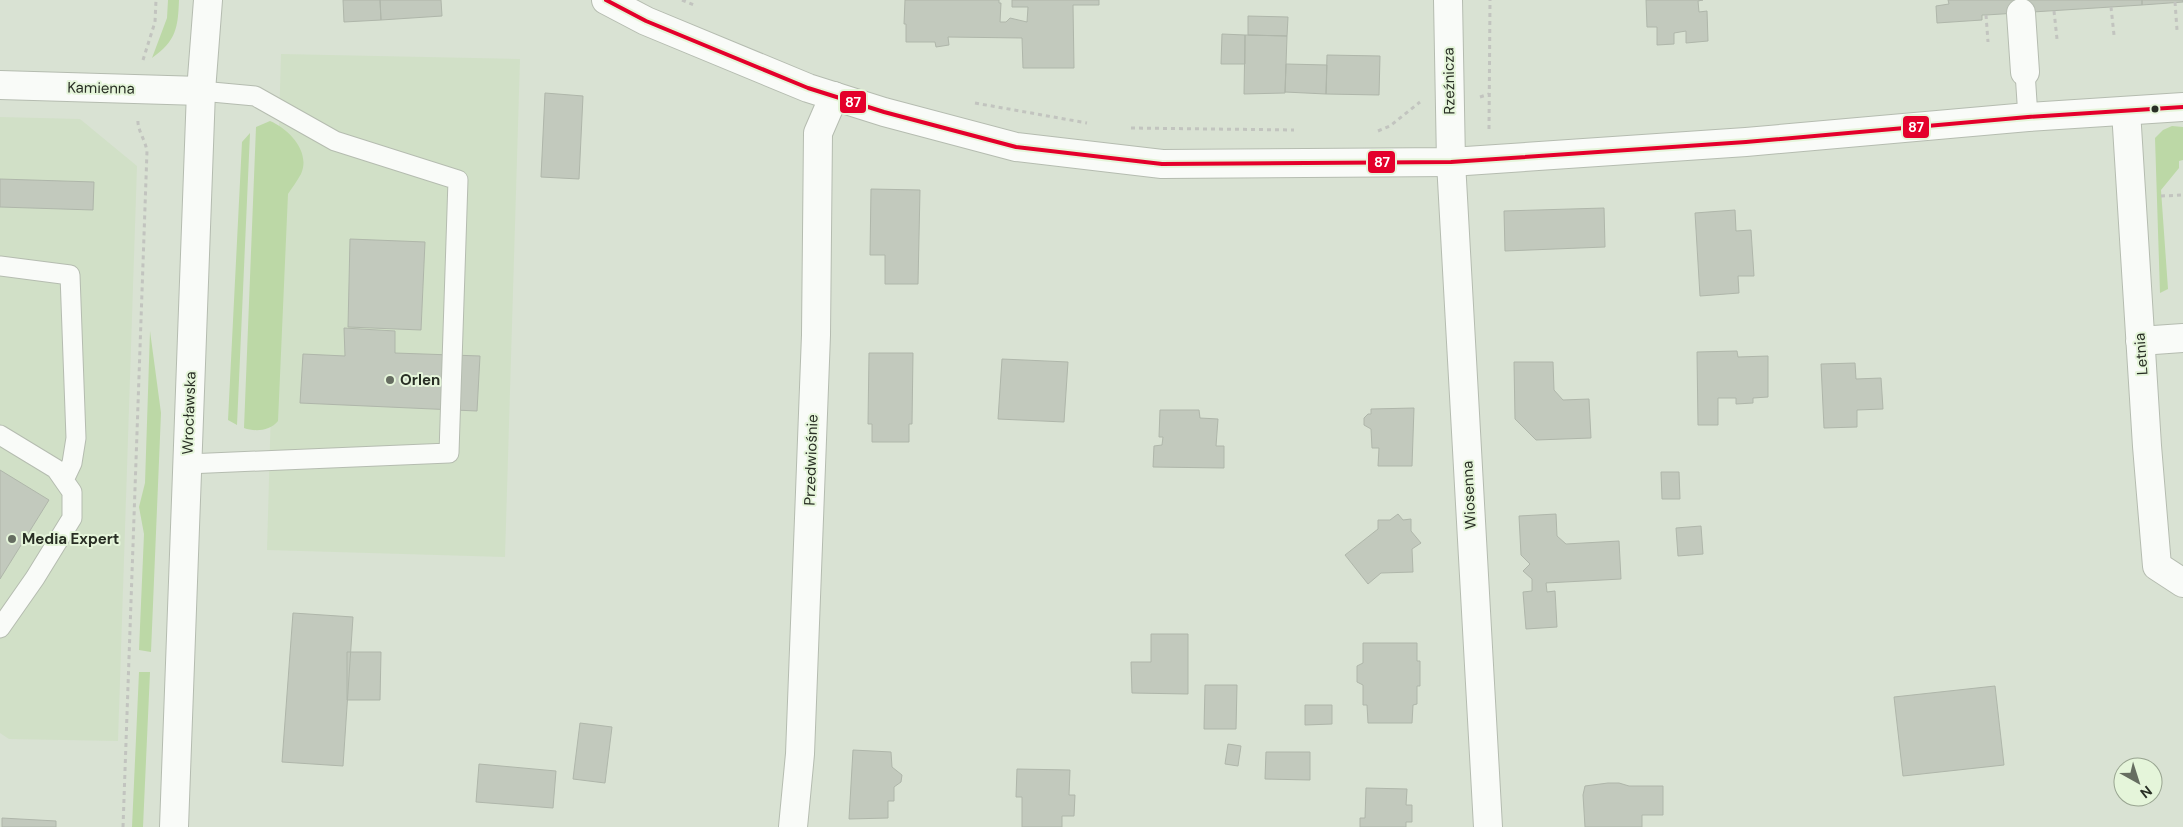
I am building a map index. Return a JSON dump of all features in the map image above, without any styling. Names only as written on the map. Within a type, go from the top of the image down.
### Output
[{"type":"street","name":"Wrocławska","points":[[174,827],[201,91],[208,0]]},
{"type":"street","name":"Rzeźnicza","points":[[1448,0],[1451,162]]},
{"type":"street","points":[[622,4],[646,21],[808,88],[884,112],[1016,147],[1162,164],[1451,162],[1746,142],[2028,117],[2183,108]]},
{"type":"street","points":[[2021,13],[2025,72]]},
{"type":"street","name":"Kamienna","points":[[0,86],[201,91]]},
{"type":"street","name":"Przedwiośnie","points":[[793,827],[800,754],[816,335],[818,133],[834,96]]},
{"type":"street","name":"Letnia","points":[[2126,111],[2140,341],[2157,566],[2183,583]]},
{"type":"street","name":"Wiosenna","points":[[1451,162],[1488,827]]},
{"type":"street","points":[[2140,341],[2183,338]]},
{"type":"lane","points":[[2025,72],[2028,117]]},
{"type":"lane","points":[[187,464],[449,453],[458,180],[335,141],[255,96],[201,91]]},
{"type":"lane","points":[[0,266],[70,274],[76,438],[72,463],[64,480]]},
{"type":"lane","points":[[0,435],[56,469],[72,492],[72,518],[35,578],[0,628]]},
{"type":"path","points":[[123,827],[147,151],[144,139],[138,128],[142,62],[155,22],[156,0]]},
{"type":"path","points":[[682,0],[698,7]]},
{"type":"path","points":[[1489,84],[1490,0]]},
{"type":"path","points":[[2174,2],[2177,30]]},
{"type":"path","points":[[2111,7],[2114,35]]},
{"type":"path","points":[[2054,11],[2057,39]]},
{"type":"path","points":[[1986,15],[1988,42]]},
{"type":"path","points":[[1376,132],[1390,126],[1420,102],[1476,98],[1489,94]]},
{"type":"path","points":[[971,102],[1096,124]]},
{"type":"path","points":[[1122,127],[1298,130]]},
{"type":"path","points":[[2163,196],[2183,196]]},
{"type":"shaded area","points":[[281,54],[520,59],[505,557],[267,550]]},
{"type":"shaded area","points":[[0,117],[80,119],[137,166],[118,741],[9,739],[0,733]]},
{"type":"green space","points":[[168,0],[179,0],[176,26],[171,40],[152,58],[167,18]]},
{"type":"green space","points":[[270,121],[291,135],[301,150],[303,166],[301,174],[288,194],[278,421],[267,429],[253,430],[244,428],[256,127]]},
{"type":"green space","points":[[2172,126],[2183,127],[2183,160],[2179,161],[2179,168],[2161,190],[2168,289],[2160,293],[2155,138],[2163,130]]},
{"type":"green space","points":[[250,133],[237,425],[228,420],[242,142]]},
{"type":"green space","points":[[150,331],[161,413],[151,652],[139,650],[144,534],[139,507],[145,483]]},
{"type":"green space","points":[[139,672],[150,672],[143,827],[132,827]]},
{"type":"building","points":[[343,0],[380,0],[381,20],[344,22]]},
{"type":"building","points":[[380,0],[441,0],[442,16],[381,20]]},
{"type":"building","points":[[905,0],[999,0],[999,3],[1001,3],[1000,22],[1006,22],[1010,18],[1027,22],[1028,7],[1012,7],[1012,0],[1099,0],[1099,5],[1073,5],[1074,68],[1023,68],[1022,38],[948,37],[949,45],[936,47],[935,42],[906,42],[906,24],[904,24]]},
{"type":"building","points":[[1646,0],[1703,0],[1698,1],[1699,12],[1707,11],[1708,41],[1686,43],[1686,31],[1674,33],[1674,44],[1657,45],[1657,27],[1647,27]]},
{"type":"building","points":[[1948,0],[2142,0],[2142,5],[1982,15],[1982,20],[1937,23],[1936,6],[1949,4]]},
{"type":"building","points":[[2142,0],[2183,0],[2183,2],[2142,5]]},
{"type":"building","points":[[1248,16],[1288,17],[1287,36],[1248,35]]},
{"type":"building","points":[[1222,34],[1245,35],[1245,64],[1221,64]]},
{"type":"building","points":[[1245,35],[1287,36],[1285,93],[1244,94]]},
{"type":"building","points":[[1327,55],[1380,56],[1379,95],[1326,94]]},
{"type":"building","points":[[1286,64],[1327,65],[1326,94],[1285,92]]},
{"type":"building","points":[[545,93],[583,96],[579,179],[541,177]]},
{"type":"building","points":[[0,179],[94,182],[93,210],[0,207]]},
{"type":"building","points":[[871,189],[920,190],[918,284],[885,284],[885,255],[870,255]]},
{"type":"building","points":[[1604,208],[1605,247],[1505,251],[1504,211]]},
{"type":"building","points":[[1735,210],[1736,231],[1751,230],[1754,276],[1738,276],[1739,293],[1700,296],[1695,213]]},
{"type":"building","points":[[350,239],[425,242],[421,330],[348,327]]},
{"type":"building","name":"Orlen","points":[[344,328],[395,331],[395,353],[480,356],[477,411],[300,403],[303,354],[345,356]]},
{"type":"building","points":[[1737,351],[1738,357],[1768,356],[1768,397],[1753,398],[1753,403],[1736,404],[1736,398],[1718,398],[1718,425],[1698,425],[1697,352]]},
{"type":"building","points":[[869,353],[913,353],[912,424],[909,424],[909,442],[872,442],[872,424],[868,424]]},
{"type":"building","points":[[1002,359],[1068,362],[1064,422],[998,419]]},
{"type":"building","points":[[1514,362],[1553,362],[1554,390],[1563,400],[1589,399],[1591,438],[1536,440],[1515,419]]},
{"type":"building","points":[[1855,363],[1856,379],[1881,378],[1883,409],[1857,410],[1857,427],[1824,428],[1821,364]]},
{"type":"building","points":[[1414,408],[1412,466],[1378,466],[1379,448],[1372,448],[1371,429],[1364,425],[1364,418],[1371,414],[1371,409]]},
{"type":"building","points":[[1160,410],[1199,410],[1200,418],[1218,419],[1216,446],[1224,446],[1224,468],[1153,467],[1154,446],[1162,445],[1163,437],[1159,437]]},
{"type":"building","name":"Media Expert","points":[[0,470],[49,500],[0,579]]},
{"type":"building","points":[[1661,472],[1679,472],[1680,499],[1662,499]]},
{"type":"building","points":[[1398,514],[1403,520],[1411,519],[1411,531],[1421,543],[1412,549],[1413,572],[1381,573],[1368,584],[1345,555],[1378,529],[1378,520],[1390,520]]},
{"type":"building","points":[[1556,514],[1557,536],[1566,544],[1619,541],[1621,579],[1546,583],[1547,592],[1555,591],[1557,627],[1526,629],[1523,592],[1532,591],[1532,579],[1523,571],[1530,564],[1521,555],[1519,516]]},
{"type":"building","points":[[1701,526],[1703,554],[1678,556],[1676,528]]},
{"type":"building","points":[[293,613],[353,617],[343,766],[282,762]]},
{"type":"building","points":[[1151,634],[1188,634],[1188,694],[1132,693],[1131,662],[1151,662]]},
{"type":"building","points":[[1363,643],[1417,643],[1417,661],[1420,661],[1420,686],[1417,686],[1417,704],[1413,705],[1412,723],[1368,723],[1367,705],[1363,705],[1363,685],[1357,682],[1357,666],[1363,663]]},
{"type":"building","points":[[347,652],[381,652],[380,700],[347,700]]},
{"type":"building","points":[[1205,685],[1237,685],[1236,729],[1204,729]]},
{"type":"building","points":[[1995,686],[2004,765],[1903,776],[1894,697]]},
{"type":"building","points":[[1305,705],[1332,705],[1332,724],[1305,725]]},
{"type":"building","points":[[580,723],[612,727],[605,783],[573,779]]},
{"type":"building","points":[[1228,744],[1241,746],[1238,766],[1225,764]]},
{"type":"building","points":[[853,750],[891,752],[892,767],[902,775],[901,782],[894,787],[894,801],[888,801],[888,818],[849,819]]},
{"type":"building","points":[[1266,752],[1310,752],[1310,780],[1265,779]]},
{"type":"building","points":[[479,764],[556,771],[553,808],[476,802]]},
{"type":"building","points":[[1017,769],[1070,770],[1069,795],[1075,795],[1074,816],[1062,816],[1062,827],[1022,827],[1022,797],[1016,797]]},
{"type":"building","points":[[1619,783],[1629,786],[1663,786],[1663,815],[1642,815],[1642,827],[1585,827],[1583,795],[1585,786]]},
{"type":"building","points":[[1366,788],[1407,789],[1406,805],[1412,805],[1412,822],[1406,822],[1406,827],[1360,827],[1360,818],[1365,818]]},
{"type":"building","points":[[2,818],[56,821],[56,827],[2,827]]},
{"type":"transit line","name":"87","points":[[606,0],[646,21],[808,88],[884,112],[1016,147],[1162,164],[1451,162],[1746,142],[2028,117],[2183,107]]},
{"type":"place","name":"Orlen","points":[[390,380]]},
{"type":"place","name":"Media Expert","points":[[12,539]]}]
